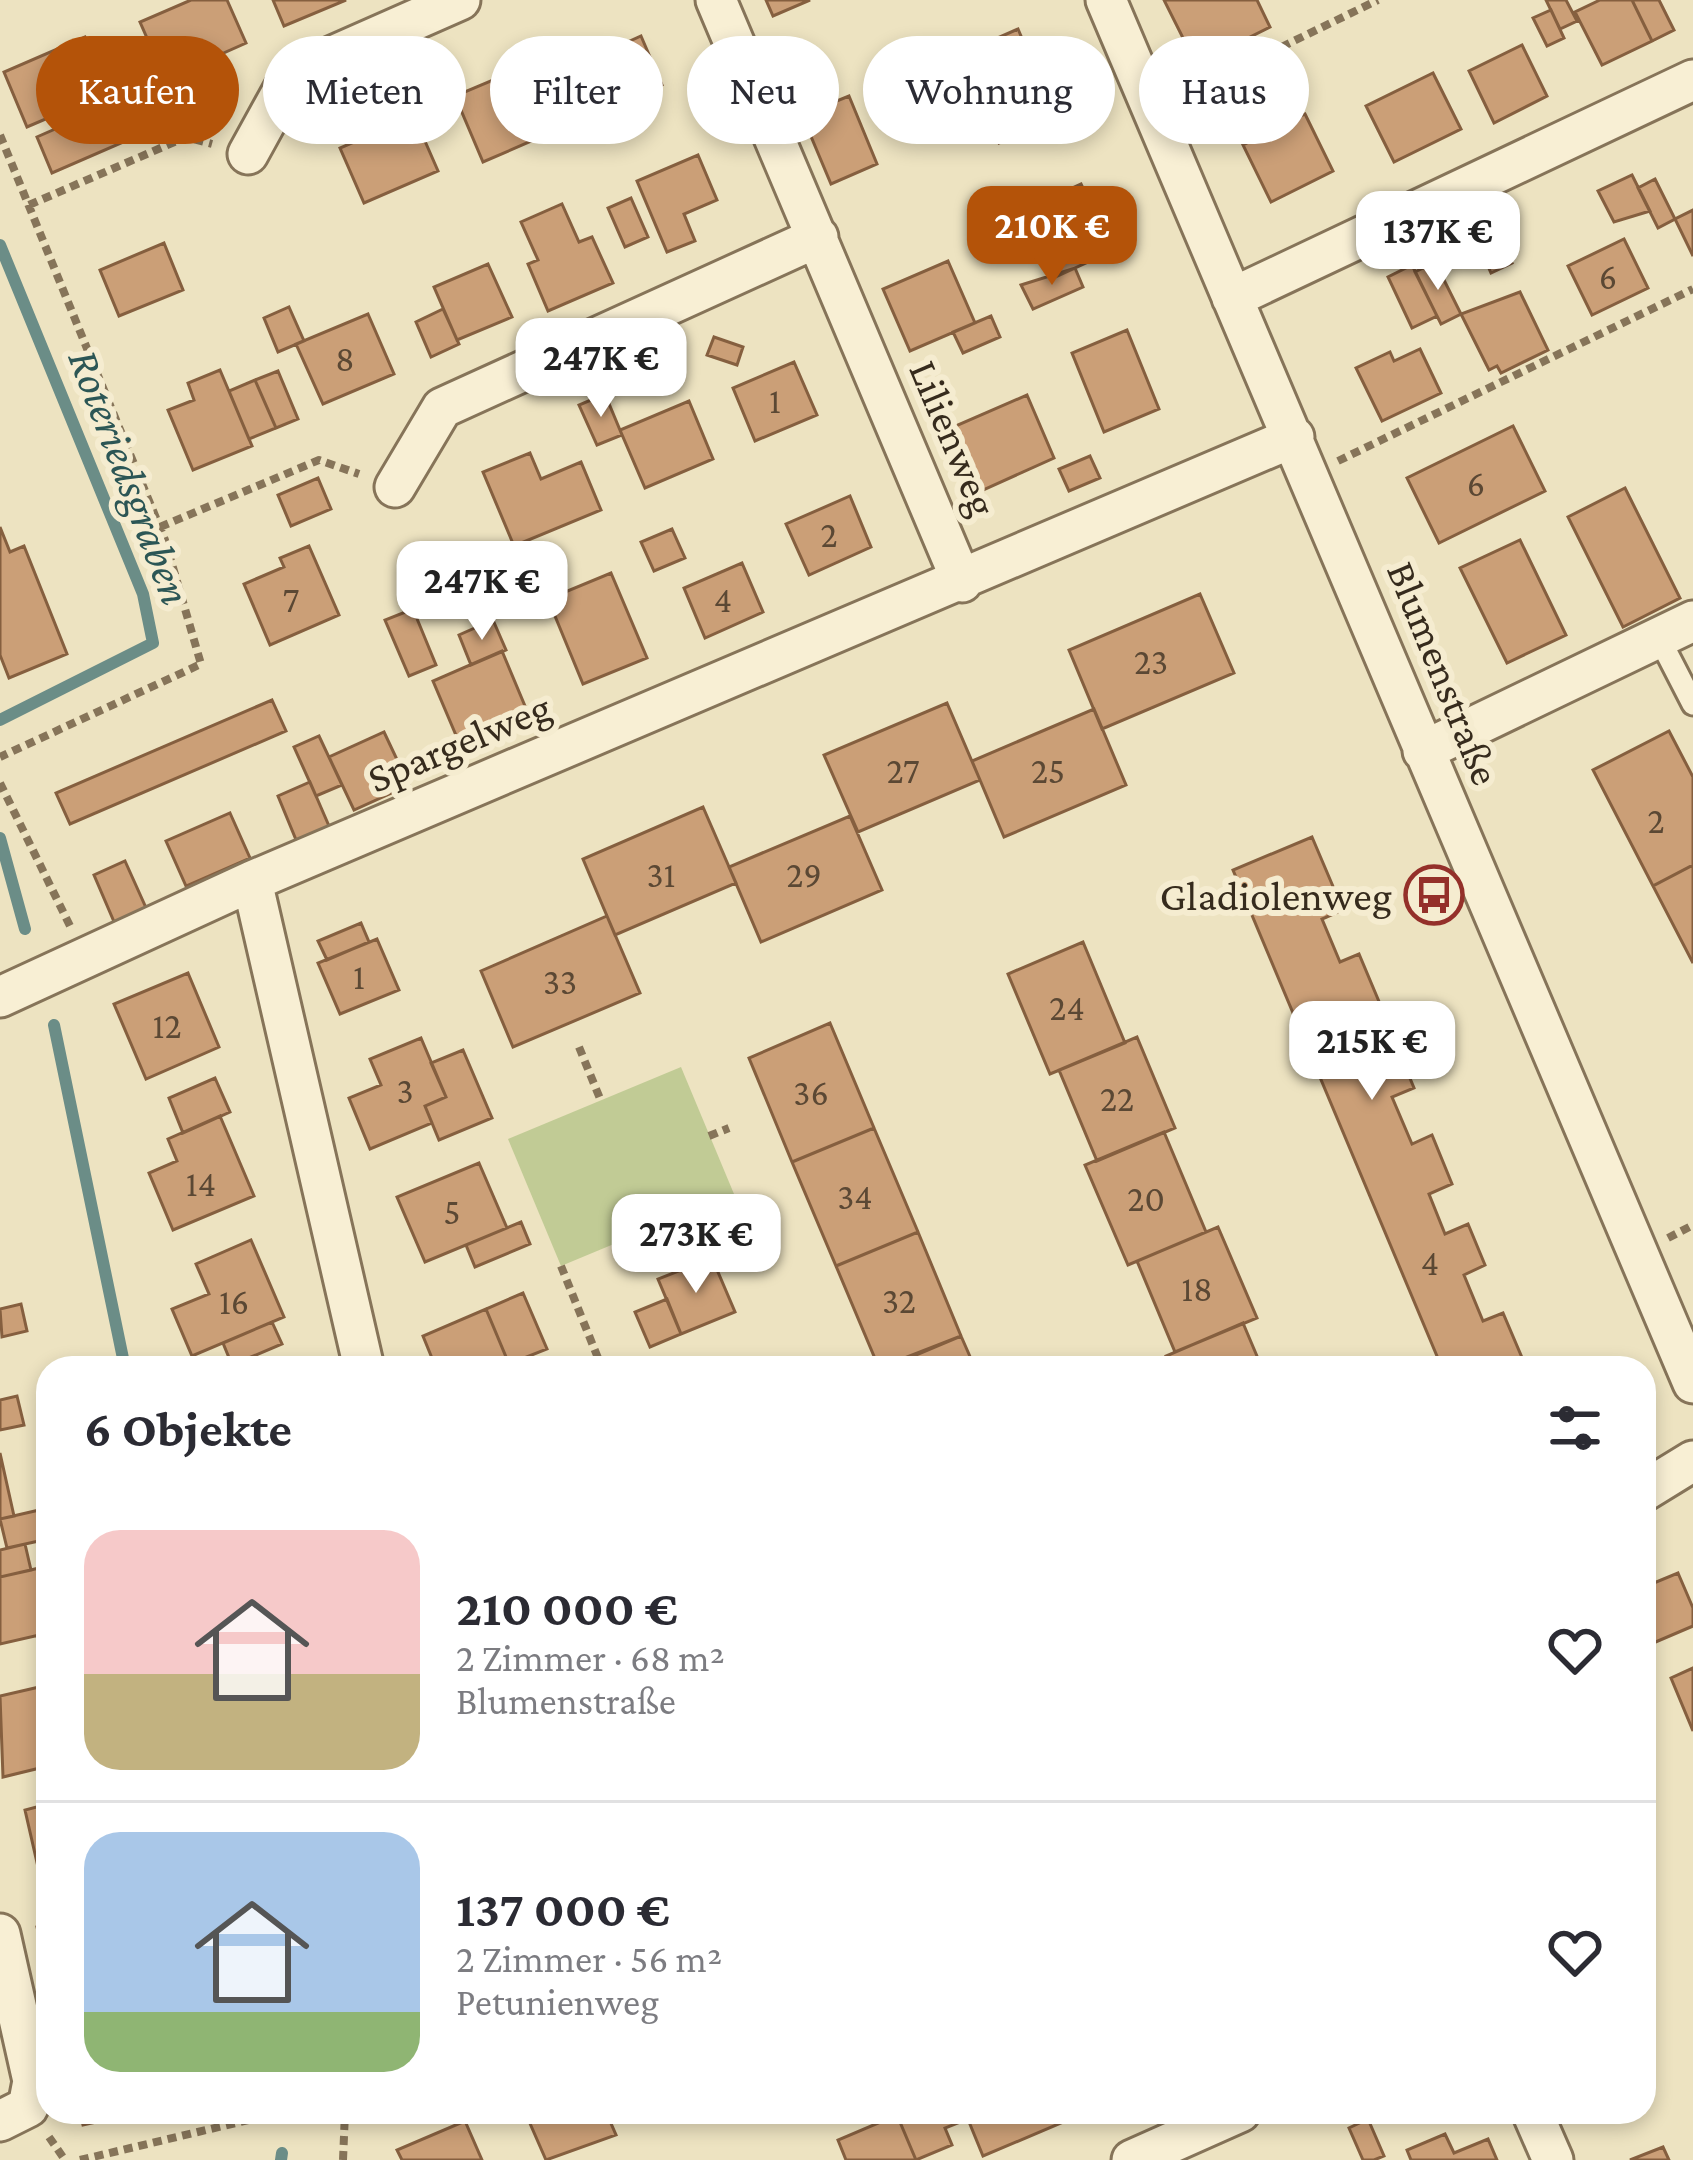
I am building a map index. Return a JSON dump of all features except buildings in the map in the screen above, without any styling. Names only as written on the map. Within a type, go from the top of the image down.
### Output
[{"type":"street","points":[[248,154],[292,74],[460,0]]},
{"type":"street","name":"Lilienweg","points":[[716,0],[962,582]]},
{"type":"street","name":"Blumenstraße","points":[[1106,0],[1139,77]]},
{"type":"street","points":[[1232,298],[1693,80]]},
{"type":"street","name":"Blumenstraße","points":[[1167,144],[1693,1383]]},
{"type":"street","points":[[395,487],[442,408],[818,237]]},
{"type":"street","name":"Spargelweg","points":[[0,997],[252,881],[1294,437]]},
{"type":"street","points":[[1424,752],[1676,629]]},
{"type":"street","points":[[252,881],[361,1356]]},
{"type":"street","points":[[1656,1484],[1693,1461]]},
{"type":"street","points":[[0,1934],[33,2081],[28,2107],[0,2121]]},
{"type":"street","points":[[1132,2160],[1213,2124]]},
{"type":"street","points":[[1537,2124],[1553,2160]]},
{"type":"lane","points":[[1676,629],[1693,704]]},
{"type":"path","points":[[1304,36],[1378,0]]},
{"type":"path","points":[[0,135],[160,527],[201,664],[0,757]]},
{"type":"path","points":[[28,205],[168,144]]},
{"type":"path","points":[[1311,474],[1693,289]]},
{"type":"path","points":[[160,527],[319,460]]},
{"type":"path","points":[[0,783],[22,819],[84,959]]},
{"type":"path","points":[[579,1047],[602,1101]]},
{"type":"path","points":[[710,1136],[729,1128]]},
{"type":"path","points":[[561,1266],[597,1356]]},
{"type":"path","points":[[80,2160],[232,2124]]},
{"type":"path","points":[[344,2160],[345,2124]]},
{"type":"green space","points":[[681,1067],[734,1194],[561,1266],[508,1139]]},
{"type":"waterway","name":"Roteriedsgraben","points":[[0,245],[143,594],[153,643],[0,720]]},
{"type":"waterway","name":"Roteriedsgraben","points":[[0,838],[25,929]]},
{"type":"waterway","name":"Roteriedsgraben","points":[[54,1025],[123,1356]]},
{"type":"waterway","name":"Roteriedsgraben","points":[[281,2160],[282,2153]]},
{"type":"place","name":"Gladiolenweg","points":[[1434,895]]}]
